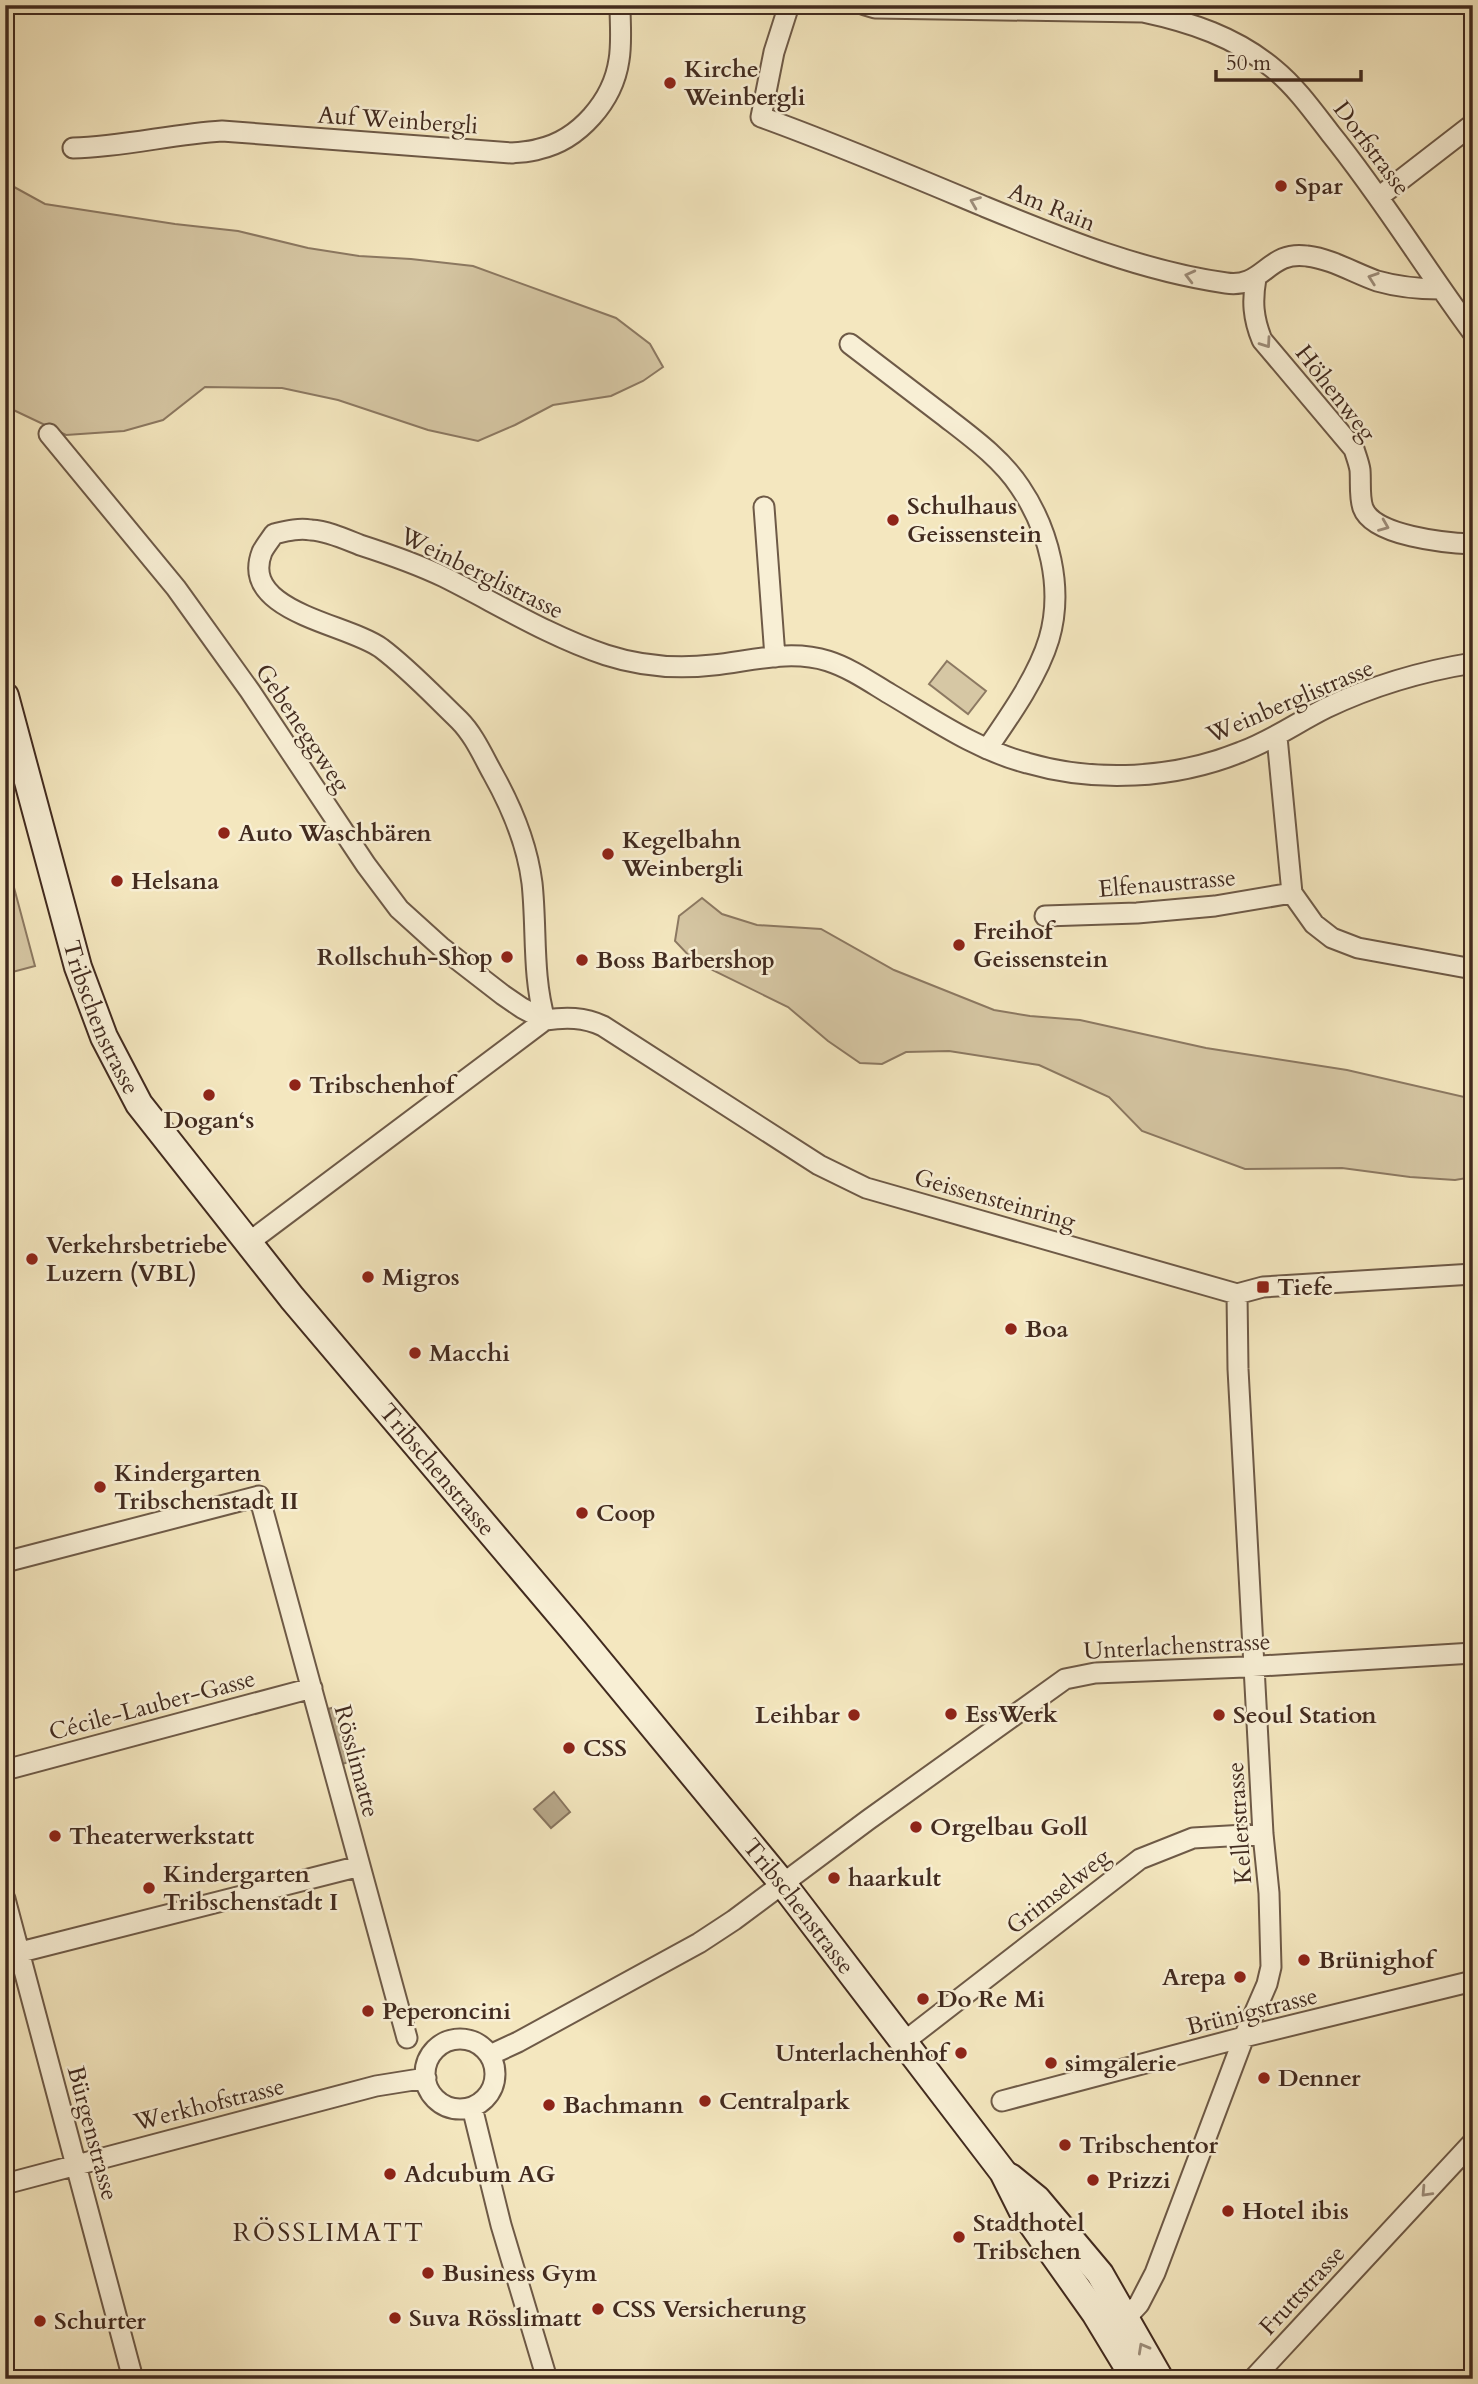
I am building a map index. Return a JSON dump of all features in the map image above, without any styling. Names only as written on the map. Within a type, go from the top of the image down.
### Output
[{"type":"street","name":"Auf Weinbergli","points":[[73,148],[100,148],[222,131],[512,153],[540,149],[574,133],[600,107],[612,87],[620,60],[621,5]]},
{"type":"street","name":"Am Rain","points":[[789,5],[774,52],[761,117],[1090,249],[1165,270],[1229,284],[1242,284],[1256,278],[1277,260],[1291,255],[1308,256],[1378,281],[1415,290],[1440,289]]},
{"type":"street","name":"Dorfstrasse","points":[[865,5],[875,8],[1143,12],[1183,20],[1247,50],[1274,68],[1309,106],[1380,196],[1440,289],[1473,333]]},
{"type":"street","points":[[1380,196],[1473,124]]},
{"type":"street","name":"Höhenweg","points":[[1256,278],[1252,299],[1255,323],[1262,340],[1354,449],[1359,467],[1362,507],[1369,519],[1382,527],[1415,537],[1473,544]]},
{"type":"street","points":[[850,344],[983,447],[1020,486],[1043,531],[1053,568],[1055,608],[1049,640],[1028,683],[987,749]]},
{"type":"street","name":"Gebeneggweg","points":[[49,434],[176,588],[250,691],[366,866],[399,909],[503,995],[545,1020]]},
{"type":"street","points":[[764,507],[775,657]]},
{"type":"street","name":"Weinberglistrasse","points":[[545,1020],[540,1000],[532,883],[524,837],[477,744],[462,723],[410,672],[379,647],[339,627],[286,608],[267,592],[259,573],[262,552],[274,534],[293,529],[316,530],[383,552],[441,576],[561,638],[636,663],[709,665],[799,656],[828,661],[859,675],[946,728],[987,749],[1027,764],[1067,772],[1154,774],[1195,767],[1238,754],[1277,737],[1327,708],[1385,686],[1435,669],[1473,663]]},
{"type":"street","name":"Tribschenstrasse","points":[[5,696],[78,967],[104,1037],[139,1104],[248,1243],[568,1623],[783,1884],[1003,2172],[1022,2210],[1095,2313],[1136,2379]]},
{"type":"street","points":[[1277,737],[1292,893],[1314,924],[1332,939],[1358,948],[1473,970]]},
{"type":"street","name":"Elfenaustrasse","points":[[1045,916],[1137,913],[1208,906],[1292,893]]},
{"type":"street","name":"Geissensteinring","points":[[545,1020],[584,1018],[603,1026],[819,1165],[866,1188],[1237,1294],[1263,1287],[1473,1274]]},
{"type":"street","points":[[248,1243],[545,1020]]},
{"type":"street","name":"Kellerstrasse","points":[[1126,2318],[1139,2304],[1155,2273],[1271,1966],[1238,1369],[1237,1294]]},
{"type":"street","name":"Rösslimatte","points":[[5,1562],[259,1496],[407,2038]]},
{"type":"street","name":"Unterlachenstrasse","points":[[783,1884],[1065,1679],[1095,1673],[1254,1667],[1473,1653]]},
{"type":"street","name":"Cécile-Lauber-Gasse","points":[[5,1770],[312,1688]]},
{"type":"street","name":"Grimselweg","points":[[905,2041],[1140,1859],[1193,1838],[1263,1834]]},
{"type":"street","points":[[12,1954],[360,1866]]},
{"type":"street","points":[[490,2055],[699,1943],[783,1884]]},
{"type":"street","name":"Bürgenstrasse","points":[[5,1899],[12,1954],[76,2165],[133,2379]]},
{"type":"street","name":"Brünigstrasse","points":[[1002,2101],[1244,2037],[1473,1981]]},
{"type":"street","points":[[452,2040],[473,2041],[490,2055],[494,2064],[494,2085],[489,2094],[472,2107],[461,2108],[441,2103],[429,2087],[426,2078],[428,2061],[441,2045],[452,2040]]},
{"type":"street","name":"Werkhofstrasse","points":[[5,2184],[376,2086],[426,2078]]},
{"type":"street","points":[[472,2107],[501,2225],[547,2379]]},
{"type":"street","name":"Fruttstrasse","points":[[1253,2379],[1473,2142]]},
{"type":"street","name":"Tribschenstrasse","points":[[1003,2172],[1037,2199],[1100,2274],[1160,2379]]},
{"type":"shaded area","points":[[5,182],[45,204],[238,231],[308,248],[359,256],[473,266],[616,318],[650,344],[663,367],[643,381],[611,396],[553,405],[478,441],[428,430],[338,400],[282,388],[205,387],[163,420],[124,431],[66,435],[5,406]]},
{"type":"shaded area","points":[[947,661],[986,691],[968,714],[929,684]]},
{"type":"shaded area","points":[[5,854],[35,966],[5,974]]},
{"type":"shaded area","points":[[702,898],[722,914],[757,925],[821,929],[894,970],[994,1010],[1080,1020],[1206,1048],[1347,1070],[1473,1099],[1473,1177],[1455,1180],[1410,1177],[1342,1168],[1245,1169],[1142,1131],[1109,1097],[1039,1065],[949,1051],[906,1052],[882,1064],[860,1063],[828,1041],[788,1007],[694,961],[675,941],[679,916]]},
{"type":"shaded area","points":[[335,1707],[349,1762],[342,1764],[328,1709]]},
{"type":"shaded area","points":[[554,1792],[570,1812],[551,1828],[534,1809]]},
{"type":"railway","points":[[1470,2379],[1473,2375]]},
{"type":"place","name":"Kirche Weinbergli","points":[[670,83]]},
{"type":"place","name":"Spar","points":[[1281,186]]},
{"type":"place","name":"Schulhaus Geissenstein","points":[[893,520]]},
{"type":"place","name":"Auto Waschbären","points":[[224,833]]},
{"type":"place","name":"Kegelbahn Weinbergli","points":[[608,854]]},
{"type":"place","name":"Helsana","points":[[117,881]]},
{"type":"place","name":"Freihof Geissenstein","points":[[959,945]]},
{"type":"place","name":"Rollschuh-Shop","points":[[507,957]]},
{"type":"place","name":"Boss Barbershop","points":[[582,960]]},
{"type":"place","name":"Tribschenhof","points":[[295,1085]]},
{"type":"place","name":"Dogan‘s","points":[[209,1095]]},
{"type":"place","name":"Verkehrsbetriebe Luzern (VBL)","points":[[32,1259]]},
{"type":"place","name":"Migros","points":[[368,1277]]},
{"type":"place","name":"Tiefe","points":[[1263,1287]]},
{"type":"place","name":"Boa","points":[[1011,1329]]},
{"type":"place","name":"Macchi","points":[[415,1353]]},
{"type":"place","name":"Kindergarten Tribschenstadt II","points":[[100,1487]]},
{"type":"place","name":"Coop","points":[[582,1513]]},
{"type":"place","name":"EssWerk","points":[[951,1714]]},
{"type":"place","name":"Leihbar","points":[[854,1715]]},
{"type":"place","name":"Seoul Station","points":[[1219,1715]]},
{"type":"place","name":"CSS","points":[[569,1748]]},
{"type":"place","name":"Orgelbau Goll","points":[[916,1827]]},
{"type":"place","name":"Theaterwerkstatt","points":[[55,1836]]},
{"type":"place","name":"haarkult","points":[[834,1878]]},
{"type":"place","name":"Kindergarten Tribschenstadt I","points":[[149,1888]]},
{"type":"place","name":"Brünighof","points":[[1304,1960]]},
{"type":"place","name":"Arepa","points":[[1240,1977]]},
{"type":"place","name":"Do Re Mi","points":[[923,1999]]},
{"type":"place","name":"Peperoncini","points":[[368,2011]]},
{"type":"place","name":"Unterlachenhof","points":[[961,2053]]},
{"type":"place","name":"simgalerie","points":[[1051,2063]]},
{"type":"place","name":"Denner","points":[[1264,2078]]},
{"type":"place","name":"Centralpark","points":[[705,2101]]},
{"type":"place","name":"Bachmann","points":[[549,2105]]},
{"type":"place","name":"Tribschentor","points":[[1065,2145]]},
{"type":"place","name":"Adcubum AG","points":[[390,2174]]},
{"type":"place","name":"Prizzi","points":[[1093,2180]]},
{"type":"place","name":"Hotel ibis","points":[[1228,2211]]},
{"type":"place","name":"Stadthotel Tribschen","points":[[959,2237]]},
{"type":"place","name":"Business Gym","points":[[428,2273]]},
{"type":"place","name":"CSS Versicherung","points":[[598,2309]]},
{"type":"place","name":"Suva Rösslimatt","points":[[395,2318]]},
{"type":"place","name":"Schurter","points":[[40,2321]]},
{"type":"district","name":"RÖSSLIMATT","points":[[329,2232]]}]
